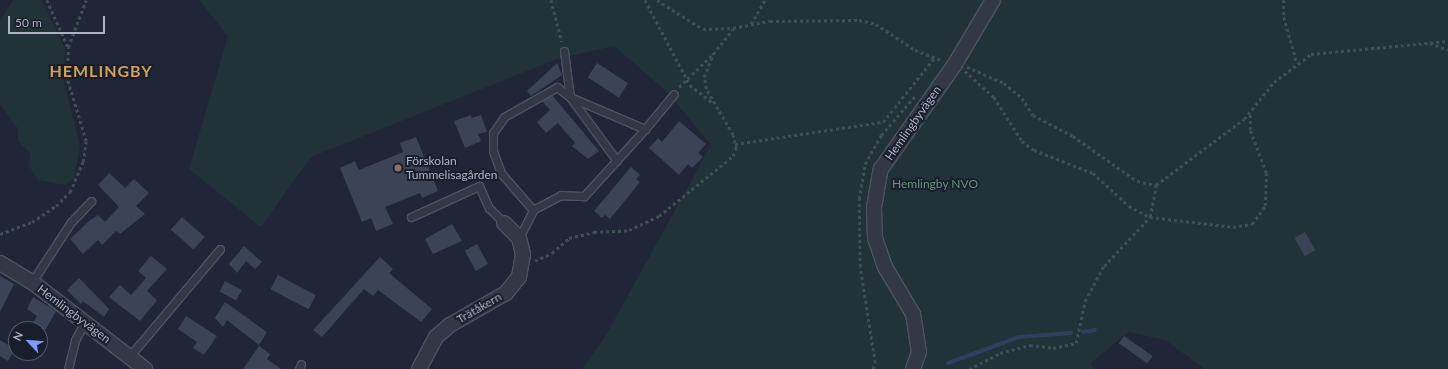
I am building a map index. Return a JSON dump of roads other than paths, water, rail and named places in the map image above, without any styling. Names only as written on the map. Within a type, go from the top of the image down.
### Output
[{"type":"street","name":"Hemlingbyvägen","points":[[913,369],[919,352],[913,314],[886,267],[875,238],[874,206],[881,169],[955,64],[993,0]]},
{"type":"street","points":[[504,223],[519,238]]},
{"type":"street","name":"Trätåkern","points":[[419,369],[436,338],[450,325],[506,293],[519,277],[522,268],[519,238]]},
{"type":"street","name":"Hemlingbyvägen","points":[[0,263],[32,282],[86,322],[145,369]]},
{"type":"lane","points":[[564,50],[570,97],[617,161]]},
{"type":"lane","points":[[533,210],[501,173],[493,152],[493,133],[504,117],[557,87],[570,97],[646,129]]},
{"type":"lane","points":[[519,238],[533,210],[561,195],[584,196],[646,129],[674,94]]},
{"type":"lane","points":[[411,217],[479,186],[489,208],[504,223]]},
{"type":"lane","points":[[32,282],[71,222],[91,202]]},
{"type":"lane","points":[[129,357],[220,249]]},
{"type":"lane","points":[[68,369],[75,340],[86,322]]},
{"type":"waterway","points":[[1083,332],[1095,330]]},
{"type":"waterway","points":[[948,363],[1019,337],[1071,333]]},
{"type":"place","name":"Förskolan Tummelisagården","points":[[398,168]]},
{"type":"district","name":"HEMLINGBY","points":[[101,71]]},
{"type":"park label","name":"Hemlingby NVO","points":[[935,184]]}]
